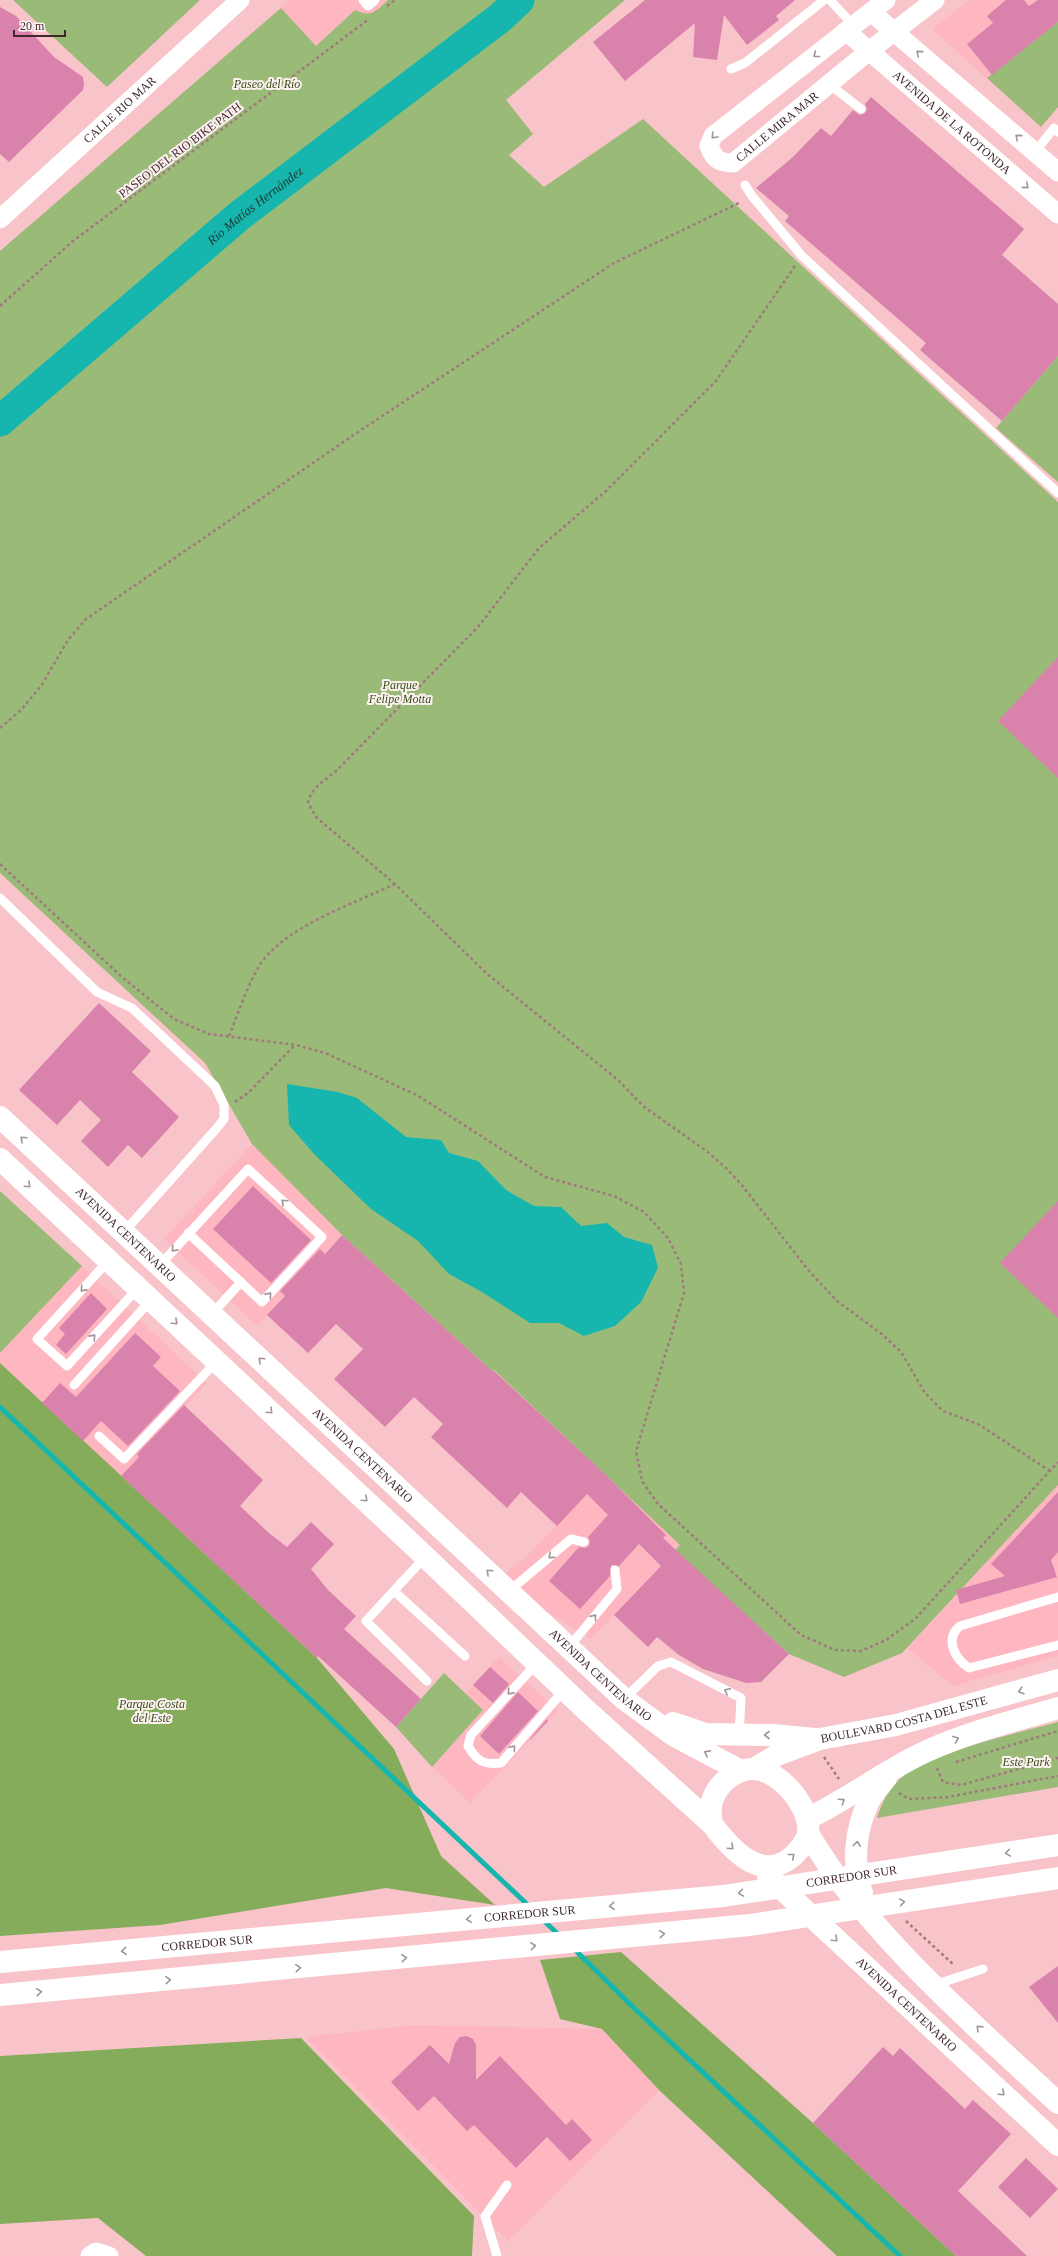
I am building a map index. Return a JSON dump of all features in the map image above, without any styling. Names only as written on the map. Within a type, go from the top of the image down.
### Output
[{"type":"main road","name":"AVENIDA CENTENARIO","points":[[0,1117],[630,1704],[673,1735],[748,1770]]},
{"type":"main road","points":[[0,1159],[423,1554],[565,1690],[712,1824],[724,1840],[739,1854],[755,1865],[772,1866],[788,1860],[800,1849],[808,1827],[836,1806],[894,1768],[927,1751],[977,1731],[1058,1708]]},
{"type":"main road","points":[[105,1257],[124,1232]]},
{"type":"main road","points":[[423,1554],[442,1529]]},
{"type":"main road","points":[[516,1644],[539,1620]]},
{"type":"main road","name":"BOULEVARD COSTA DEL ESTE","points":[[748,1770],[777,1755],[820,1739],[896,1725],[969,1706],[1058,1680]]},
{"type":"main road","points":[[630,1704],[682,1727],[705,1734],[772,1735],[820,1739]]},
{"type":"main road","points":[[969,1706],[977,1731]]},
{"type":"main road","points":[[882,1933],[865,1902],[858,1883],[855,1855],[859,1828],[868,1802],[894,1768]]},
{"type":"main road","points":[[712,1824],[711,1806],[718,1789],[730,1777],[748,1770],[768,1772],[784,1783],[799,1800],[808,1827],[845,1889],[882,1933],[1003,2052],[1058,2103]]},
{"type":"main road","name":"CORREDOR SUR","points":[[0,1962],[723,1896],[1052,1846]]},
{"type":"main road","name":"AVENIDA CENTENARIO","points":[[755,1865],[1058,2145]]},
{"type":"main road","points":[[0,1995],[750,1926],[1057,1878]]},
{"type":"main road","points":[[983,2075],[1003,2052]]},
{"type":"street","name":"CALLE RIO MAR","points":[[0,219],[240,0]]},
{"type":"street","name":"CALLE MIRA MAR","points":[[879,6],[713,136],[709,146],[713,157],[721,163],[733,163],[869,51],[936,0]]},
{"type":"street","points":[[879,6],[894,31],[1058,172]]},
{"type":"street","name":"AVENIDA DE LA ROTONDA","points":[[850,28],[869,51],[1058,214]]},
{"type":"lane","points":[[363,0],[368,6],[375,0]]},
{"type":"lane","points":[[731,69],[744,63],[824,0]]},
{"type":"lane","points":[[830,0],[850,28]]},
{"type":"lane","points":[[829,84],[861,109]]},
{"type":"lane","points":[[1035,152],[1054,128],[1058,132]]},
{"type":"lane","points":[[745,185],[752,196],[802,256],[1058,493]]},
{"type":"lane","points":[[0,898],[97,992],[132,1008],[215,1086],[224,1105],[224,1119],[124,1232]]},
{"type":"lane","points":[[160,1265],[188,1233],[248,1169],[322,1237],[262,1302],[188,1233]]},
{"type":"lane","points":[[105,1257],[37,1338],[67,1366],[145,1294]]},
{"type":"lane","points":[[212,1314],[241,1282]]},
{"type":"lane","points":[[74,1385],[145,1294]]},
{"type":"lane","points":[[99,1436],[124,1459],[217,1362]]},
{"type":"lane","points":[[509,1591],[571,1539],[584,1542]]},
{"type":"lane","points":[[423,1554],[394,1590],[366,1621],[427,1681]]},
{"type":"lane","points":[[569,1648],[617,1589],[615,1570]]},
{"type":"lane","points":[[394,1590],[464,1656]]},
{"type":"lane","points":[[1058,1597],[960,1626],[953,1633],[952,1643],[960,1662],[969,1668],[974,1668],[1058,1645]]},
{"type":"lane","points":[[630,1704],[658,1666],[670,1662],[741,1698],[738,1735]]},
{"type":"lane","points":[[537,1663],[471,1735],[468,1746],[474,1756],[488,1764],[501,1763],[565,1690]]},
{"type":"lane","points":[[934,1985],[982,1968]]},
{"type":"lane","points":[[497,2256],[485,2216],[507,2185]]},
{"type":"path","points":[[382,10],[395,0]]},
{"type":"path","name":"PASEO DEL RIO BIKE PATH","points":[[0,306],[73,241],[376,14]]},
{"type":"path","points":[[0,728],[20,710],[41,686],[68,640],[86,619],[358,432],[614,263],[752,196]]},
{"type":"path","points":[[802,256],[716,381],[606,491],[539,548],[478,627],[335,772],[315,789],[310,796],[308,803],[310,810],[317,818],[394,884],[486,973],[618,1080],[643,1106],[709,1153],[725,1167],[741,1184],[809,1271],[832,1296],[883,1335],[901,1352],[925,1393],[943,1411],[978,1424],[1050,1471]]},
{"type":"path","points":[[0,864],[123,978],[174,1019],[209,1034],[296,1045],[325,1053],[417,1095],[545,1177],[614,1196],[644,1212],[668,1238],[681,1264],[684,1293],[636,1451],[642,1481],[658,1504],[800,1635],[835,1650],[861,1651],[886,1640],[915,1619],[1058,1462]]},
{"type":"path","points":[[229,1036],[258,968],[272,949],[296,931],[394,884]]},
{"type":"path","points":[[224,1105],[234,1102],[248,1093],[296,1045]]},
{"type":"path","points":[[952,1763],[1058,1731]]},
{"type":"path","points":[[932,1770],[939,1768],[943,1782],[961,1785],[1058,1758]]},
{"type":"path","points":[[898,1792],[909,1799],[948,1796],[1058,1776]]},
{"type":"path","points":[[894,1798],[903,1787]]},
{"type":"path","points":[[905,1920],[964,1975]]},
{"type":"shaded area","points":[[289,0],[388,0],[374,12],[364,15],[355,10],[316,46],[281,8]]},
{"type":"shaded area","points":[[970,0],[1056,0],[1058,2],[1058,107],[1041,127],[932,29]]},
{"type":"shaded area","points":[[252,1144],[342,1235],[257,1326],[164,1239]]},
{"type":"shaded area","points":[[82,1266],[207,1383],[121,1476],[0,1363],[0,1353]]},
{"type":"shaded area","points":[[605,1474],[680,1545],[591,1639],[547,1612],[505,1574],[526,1557]]},
{"type":"shaded area","points":[[1058,1485],[1058,1656],[953,1686],[907,1648]]},
{"type":"shaded area","points":[[499,1657],[558,1711],[470,1803],[432,1767],[483,1710],[466,1693]]},
{"type":"shaded area","points":[[415,2025],[602,2029],[659,2090],[508,2241],[305,2037]]},
{"type":"green space","points":[[13,0],[200,0],[107,87]]},
{"type":"green space","name":"Parque Felipe Motta","points":[[388,0],[625,0],[506,100],[533,134],[509,155],[544,187],[643,119],[1058,502],[1058,1485],[902,1653],[844,1677],[789,1654],[675,1550],[680,1545],[494,1370],[492,1371],[342,1235],[252,1144],[205,1063],[0,873],[0,251],[281,8],[316,46],[355,10],[365,13],[373,12]]},
{"type":"green space","points":[[1058,22],[1058,107],[1041,127],[987,78]]},
{"type":"green space","points":[[1058,356],[1058,482],[996,428]]},
{"type":"green space","points":[[0,1191],[82,1266],[0,1353]]},
{"type":"green space","name":"Parque Costa del Este","points":[[0,1363],[317,1658],[394,1749],[441,1856],[495,1905],[386,1888],[160,1925],[0,1936]]},
{"type":"green space","points":[[444,1673],[483,1710],[432,1767],[396,1727]]},
{"type":"green space","name":"Este Park","points":[[1058,1722],[1058,1787],[877,1818],[883,1802],[889,1792],[900,1779],[913,1769],[931,1760],[974,1744]]},
{"type":"green space","points":[[621,1952],[813,2123],[956,2256],[837,2256],[659,2090],[602,2029],[560,2019],[540,1960]]},
{"type":"green space","points":[[301,2038],[474,2216],[472,2256],[146,2256],[98,2218],[0,2224],[0,2056]]},
{"type":"water","points":[[287,1084],[338,1092],[357,1098],[406,1137],[441,1140],[449,1153],[478,1161],[506,1190],[534,1206],[561,1207],[581,1226],[607,1223],[624,1237],[652,1245],[658,1268],[641,1302],[615,1326],[584,1336],[559,1323],[530,1323],[482,1292],[449,1274],[418,1241],[371,1209],[314,1154],[289,1125]]},
{"type":"building","points":[[645,0],[795,0],[776,16],[779,20],[747,45],[724,15],[717,60],[693,57],[695,23],[625,81],[593,42]]},
{"type":"building","points":[[1006,0],[1024,0],[1029,6],[1038,0],[1058,0],[1058,22],[992,75],[967,44],[993,23],[987,16]]},
{"type":"building","points":[[0,7],[16,16],[54,57],[83,77],[84,85],[83,90],[9,162],[0,154]]},
{"type":"building","points":[[871,97],[1024,229],[1002,255],[1058,304],[1058,356],[1002,421],[920,350],[926,343],[785,221],[789,216],[756,188],[793,157],[821,128],[831,136],[853,110],[860,115],[865,113],[867,109],[865,104]]},
{"type":"building","points":[[1058,657],[1058,778],[998,721]]},
{"type":"building","points":[[99,1003],[151,1051],[132,1072],[179,1117],[142,1158],[128,1145],[108,1167],[81,1141],[101,1120],[80,1100],[57,1125],[19,1090]]},
{"type":"building","points":[[253,1186],[311,1240],[271,1283],[213,1229]]},
{"type":"building","points":[[1058,1201],[1058,1318],[1000,1263]]},
{"type":"building","points":[[342,1235],[492,1371],[493,1370],[605,1474],[666,1535],[663,1538],[789,1654],[761,1682],[746,1683],[703,1669],[679,1655],[657,1637],[648,1647],[614,1615],[661,1566],[639,1544],[619,1566],[611,1565],[610,1576],[580,1609],[549,1581],[579,1547],[585,1548],[589,1546],[590,1541],[588,1537],[608,1515],[587,1494],[557,1526],[521,1492],[507,1508],[431,1437],[443,1424],[414,1397],[385,1427],[334,1379],[363,1349],[336,1324],[308,1353],[267,1315],[285,1296],[280,1291],[320,1249],[325,1254]]},
{"type":"building","points":[[91,1293],[107,1309],[66,1354],[56,1345],[65,1334],[59,1328]]},
{"type":"building","points":[[135,1333],[161,1357],[153,1366],[180,1391],[128,1446],[101,1421],[83,1441],[42,1403],[60,1383],[76,1397]]},
{"type":"building","points":[[184,1405],[263,1480],[240,1506],[269,1533],[287,1547],[311,1522],[334,1544],[311,1569],[328,1590],[356,1616],[344,1629],[421,1699],[396,1727],[318,1656],[317,1658],[121,1476],[139,1457],[137,1454]]},
{"type":"building","points":[[1058,1492],[1058,1552],[1051,1560],[1057,1577],[960,1604],[956,1590],[1005,1576],[991,1564]]},
{"type":"building","points":[[490,1667],[509,1684],[493,1703],[473,1685]]},
{"type":"building","points":[[518,1692],[538,1711],[499,1754],[480,1736]]},
{"type":"building","points":[[547,1719],[548,1721],[530,1740],[530,1739]]},
{"type":"building","points":[[1058,1966],[1058,2023],[1029,1987]]},
{"type":"building","points":[[467,2036],[473,2039],[476,2045],[476,2080],[500,2056],[566,2125],[572,2119],[592,2140],[570,2161],[547,2137],[516,2168],[474,2125],[467,2131],[434,2096],[418,2111],[391,2082],[430,2045],[449,2064],[455,2043],[460,2037]]},
{"type":"building","points":[[883,2047],[893,2056],[900,2048],[965,2109],[973,2100],[1011,2134],[958,2191],[1027,2256],[956,2256],[813,2123]]},
{"type":"building","points":[[1026,2158],[1058,2189],[1030,2218],[998,2187]]},
{"type":"waterway","name":"Río Matías Hernández","points":[[0,421],[239,216],[501,17],[519,0]]},
{"type":"waterway","points":[[0,1407],[530,1907]]},
{"type":"waterway","points":[[543,1920],[560,1936]]},
{"type":"waterway","points":[[572,1947],[635,2009],[900,2256]]},
{"type":"park label","name":"Paseo del Río","points":[[267,84]]}]
